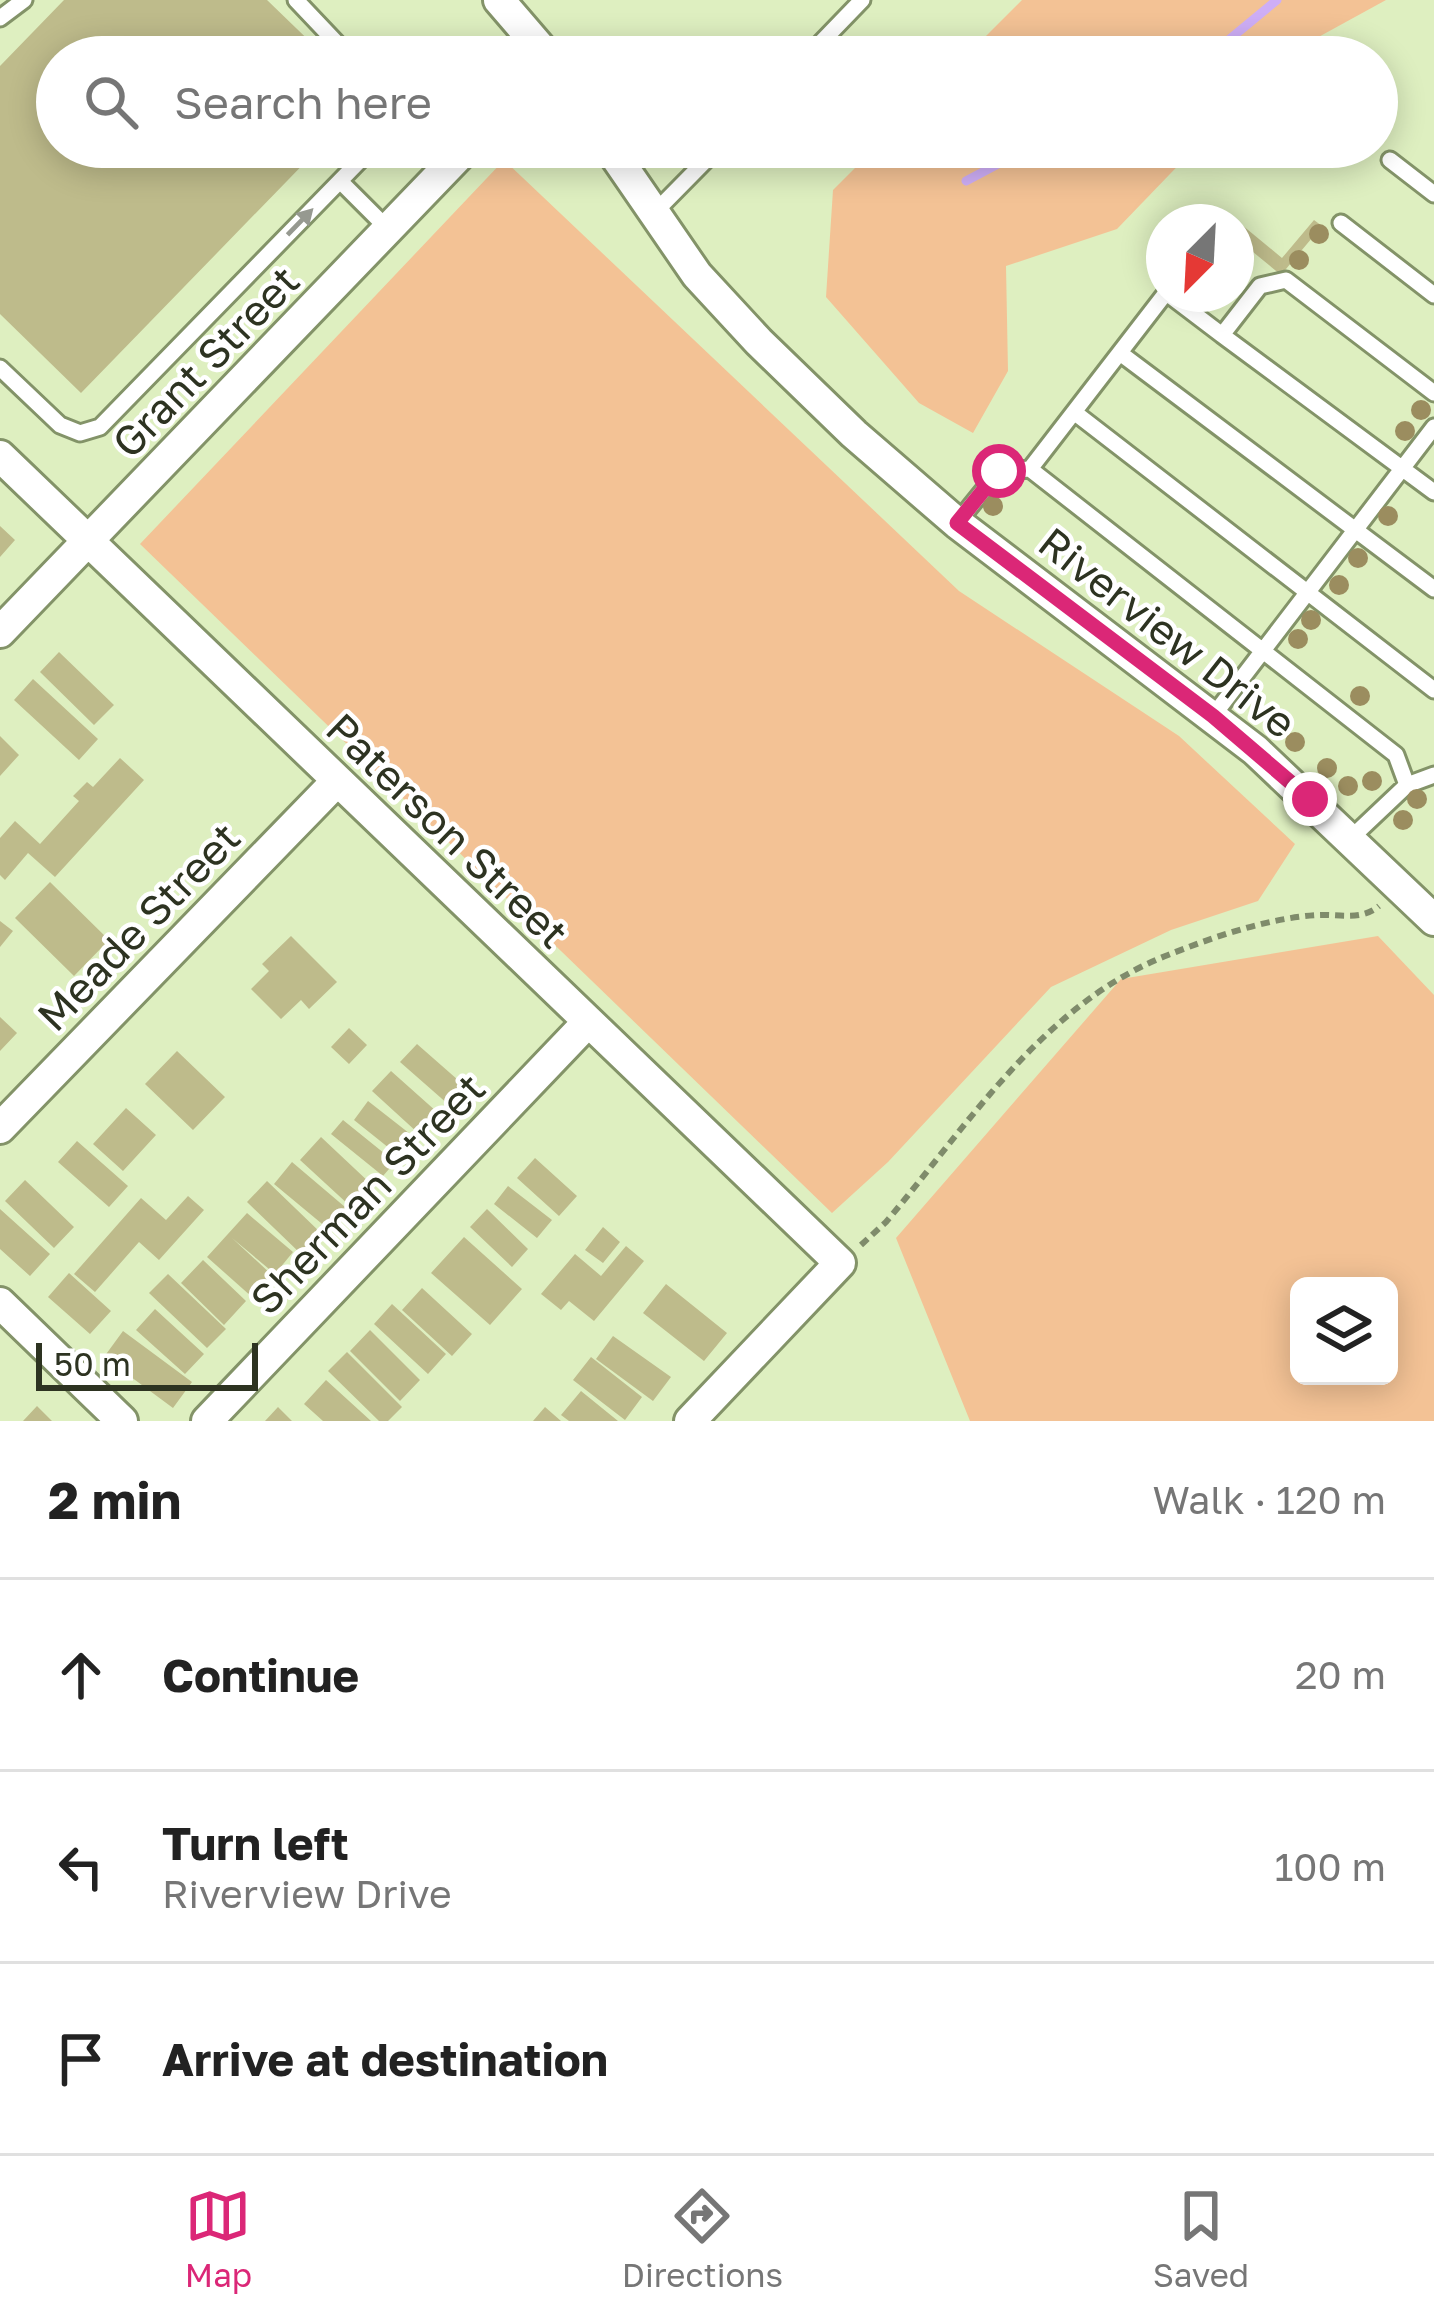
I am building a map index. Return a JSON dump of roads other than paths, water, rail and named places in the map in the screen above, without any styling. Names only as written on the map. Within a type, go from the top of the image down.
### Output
[{"type":"street","points":[[499,0],[530,36]]},
{"type":"street","name":"Grant Street","points":[[0,632],[448,168]]},
{"type":"street","name":"Riverview Drive","points":[[623,168],[698,274],[759,342],[854,434],[957,523],[1284,774],[1434,920]]},
{"type":"street","name":"Paterson Street","points":[[0,456],[840,1263],[689,1421]]},
{"type":"street","name":"Meade Street","points":[[0,1128],[336,782]]},
{"type":"street","name":"Sherman Street","points":[[207,1421],[588,1022]]},
{"type":"street","points":[[0,1303],[122,1421]]},
{"type":"lane","points":[[0,18],[25,0]]},
{"type":"lane","points":[[296,0],[330,36]]},
{"type":"lane","points":[[827,36],[862,0]]},
{"type":"lane","points":[[1398,166],[1434,194]]},
{"type":"lane","points":[[0,368],[60,425],[80,433],[100,427],[353,168]]},
{"type":"lane","points":[[653,214],[698,168]]},
{"type":"lane","points":[[340,181],[391,231]]},
{"type":"lane","points":[[1341,223],[1434,295]]},
{"type":"lane","points":[[1222,335],[1260,286],[1286,280],[1434,393]]},
{"type":"lane","points":[[1030,470],[1152,312]]},
{"type":"lane","points":[[1191,312],[1434,492]]},
{"type":"lane","points":[[1120,353],[1434,589]]},
{"type":"lane","points":[[1074,412],[1434,690]]},
{"type":"lane","points":[[1213,716],[1434,427]]},
{"type":"lane","points":[[957,523],[999,471],[1030,470],[1396,755],[1407,784]]},
{"type":"lane","points":[[1351,838],[1407,784],[1434,776]]},
{"type":"waterway","points":[[1233,36],[1277,0]]},
{"type":"waterway","points":[[966,181],[990,168]]}]
